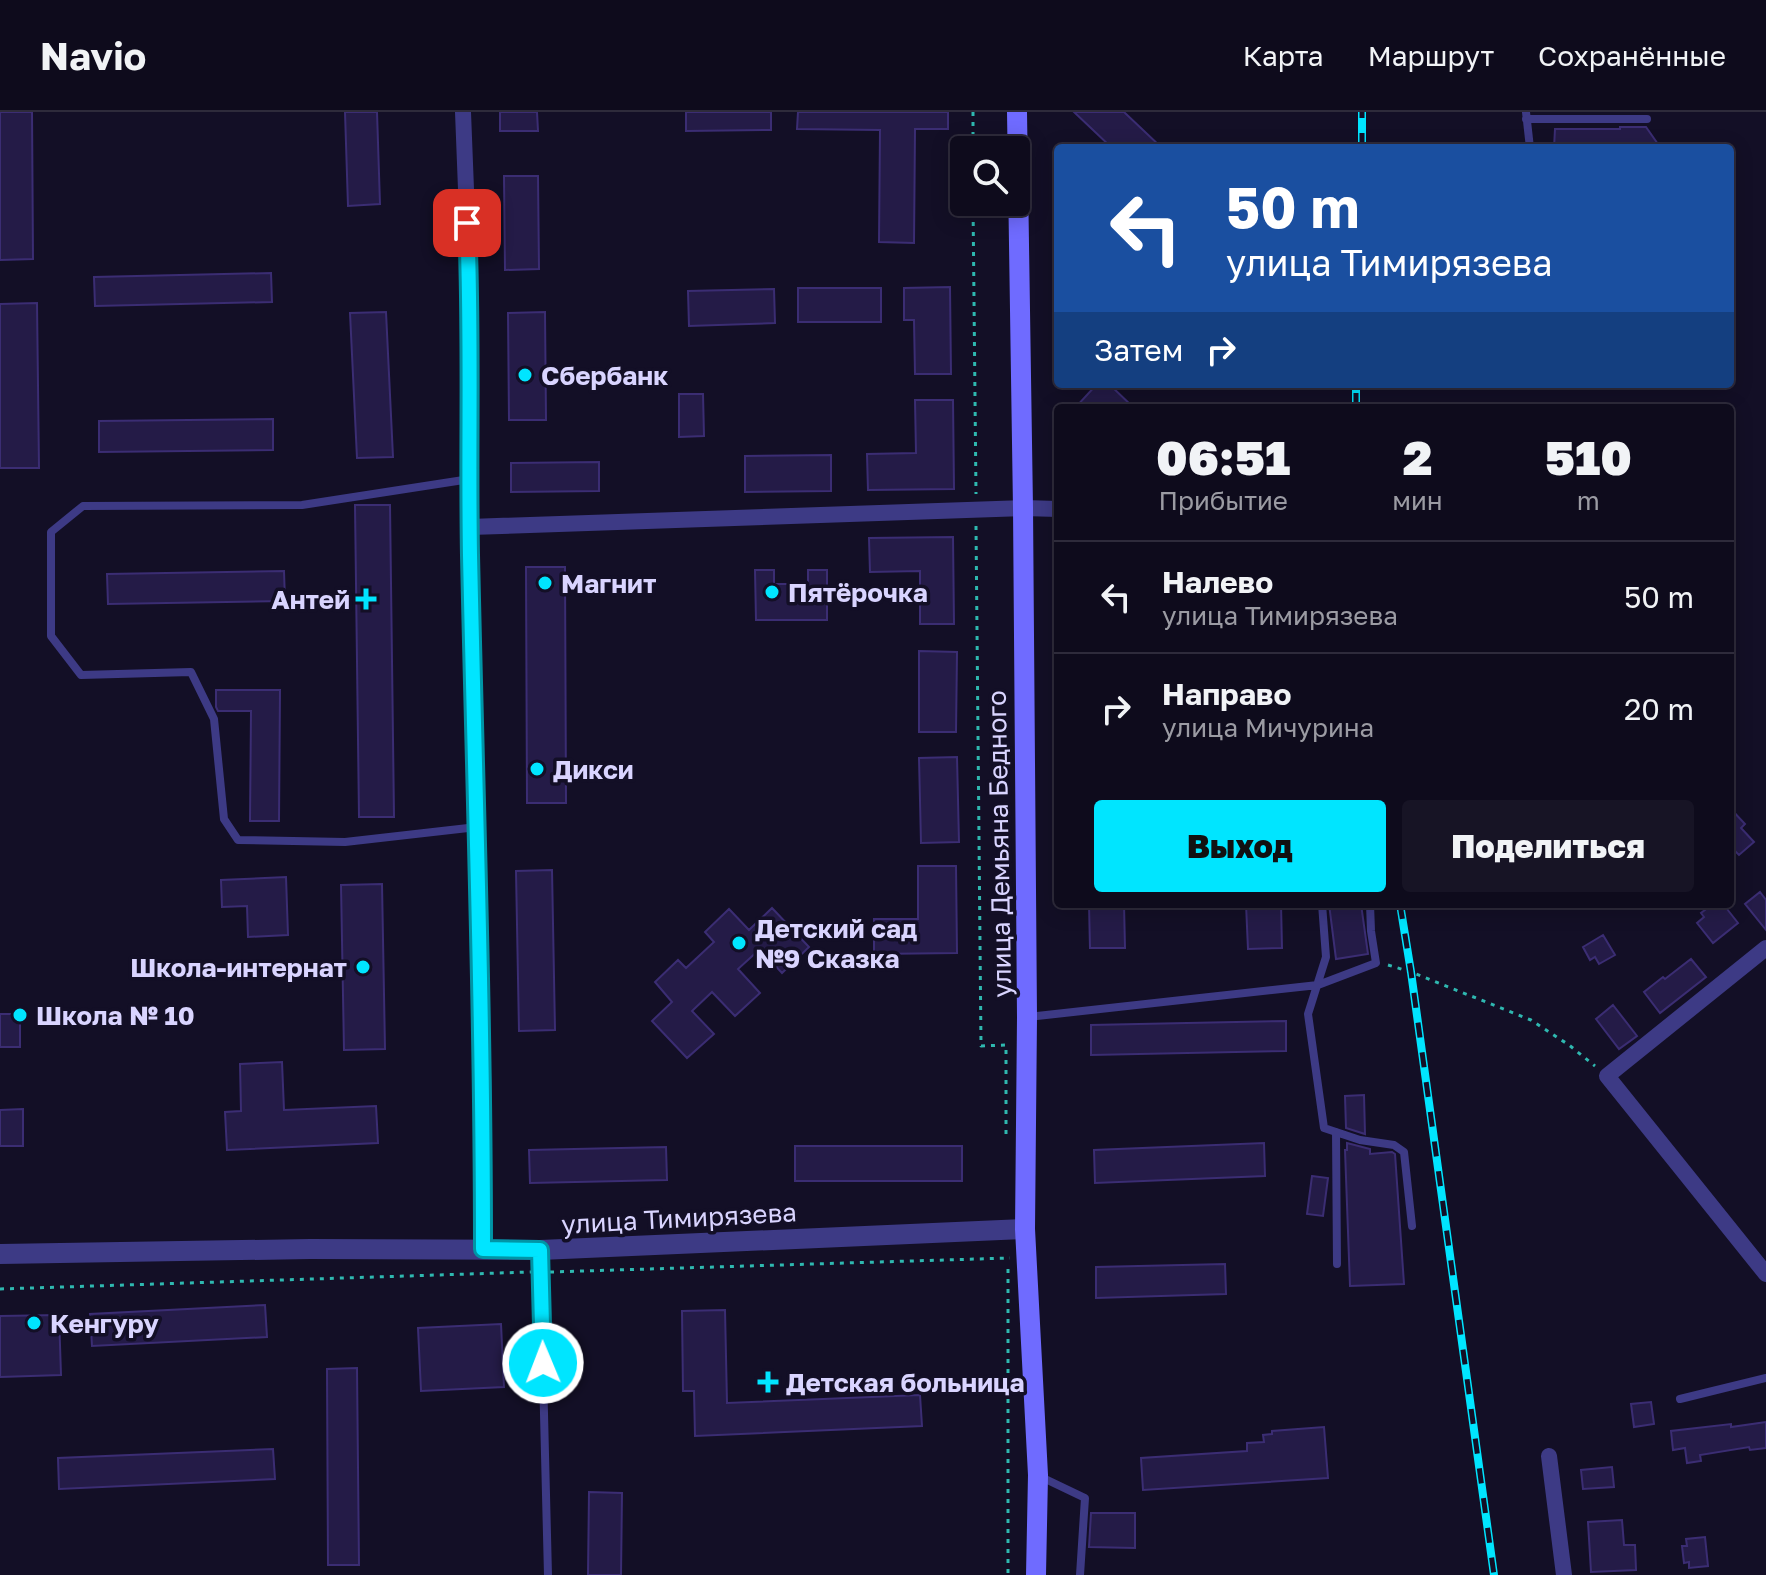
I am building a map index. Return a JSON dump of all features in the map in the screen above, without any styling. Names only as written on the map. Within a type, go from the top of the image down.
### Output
[{"type":"main road","name":"улица Демьяна Бедного","points":[[1017,112],[1027,1017],[1025,1229],[1017,1258],[1038,1475],[1036,1575]]},
{"type":"street","points":[[463,112],[470,292],[470,527],[484,1114],[483,1249]]},
{"type":"street","points":[[470,527],[1054,509]]},
{"type":"street","points":[[1766,948],[1607,1076],[1766,1274]]},
{"type":"street","name":"улица Тимирязева","points":[[0,1254],[310,1249],[540,1250],[1025,1229]]},
{"type":"street","points":[[1549,1456],[1564,1575]]},
{"type":"lane","points":[[1530,144],[1526,116],[1647,119]]},
{"type":"lane","points":[[470,479],[302,505],[83,506],[51,532],[51,636],[81,675],[191,672],[214,719],[224,819],[238,840],[345,842],[477,827]]},
{"type":"lane","points":[[1322,908],[1326,957],[1308,1014],[1324,1128],[1360,1140],[1394,1145],[1404,1152],[1412,1226]]},
{"type":"lane","points":[[1027,1017],[1318,985],[1376,963],[1370,908]]},
{"type":"lane","points":[[1336,1132],[1337,1264]]},
{"type":"lane","points":[[540,1250],[548,1575]]},
{"type":"lane","points":[[1680,1399],[1766,1378]]},
{"type":"lane","points":[[1038,1475],[1085,1498],[1080,1575]]},
{"type":"path","points":[[973,112],[973,136]]},
{"type":"path","points":[[973,216],[981,1046],[1006,1045],[1006,1137]]},
{"type":"path","points":[[1376,963],[1411,972],[1531,1020],[1569,1045],[1607,1076]]},
{"type":"path","points":[[0,1289],[1017,1258],[1008,1575]]},
{"type":"building","points":[[0,112],[32,112],[33,259],[0,260]]},
{"type":"building","points":[[345,112],[377,112],[380,204],[348,206]]},
{"type":"building","points":[[500,112],[537,112],[538,131],[500,131]]},
{"type":"building","points":[[686,112],[771,112],[771,130],[686,131]]},
{"type":"building","points":[[798,112],[948,112],[948,129],[915,129],[914,243],[879,242],[880,130],[797,129]]},
{"type":"building","points":[[1074,112],[1124,112],[1158,144],[1108,144]]},
{"type":"building","points":[[1646,127],[1658,144],[1554,144],[1555,129]]},
{"type":"building","points":[[504,176],[538,176],[539,269],[505,270]]},
{"type":"building","points":[[271,273],[272,302],[95,306],[94,277]]},
{"type":"building","points":[[950,287],[951,374],[915,374],[914,320],[904,320],[904,288]]},
{"type":"building","points":[[798,288],[881,288],[881,322],[798,322]]},
{"type":"building","points":[[774,289],[775,323],[689,326],[688,291]]},
{"type":"building","points":[[37,303],[39,468],[0,468],[0,304]]},
{"type":"building","points":[[386,312],[393,457],[357,458],[350,313]]},
{"type":"building","points":[[545,312],[546,420],[509,420],[508,313]]},
{"type":"building","points":[[1093,388],[1113,388],[1130,404],[1079,404]]},
{"type":"building","points":[[679,394],[703,394],[704,436],[679,437]]},
{"type":"building","points":[[915,400],[953,400],[954,489],[868,490],[867,454],[916,453]]},
{"type":"building","points":[[273,419],[273,450],[99,452],[99,421]]},
{"type":"building","points":[[831,455],[831,491],[745,492],[745,456]]},
{"type":"building","points":[[599,462],[599,491],[511,492],[511,463]]},
{"type":"building","points":[[355,505],[390,505],[394,817],[359,817]]},
{"type":"building","points":[[953,537],[954,624],[920,624],[920,571],[870,572],[869,538]]},
{"type":"building","points":[[526,567],[565,567],[566,803],[527,803]]},
{"type":"building","points":[[755,570],[774,570],[774,584],[808,584],[808,570],[827,570],[827,620],[756,620]]},
{"type":"building","points":[[284,571],[285,601],[108,604],[107,574]]},
{"type":"building","points":[[919,651],[957,652],[956,732],[919,732]]},
{"type":"building","points":[[216,690],[280,690],[279,821],[250,821],[251,711],[218,711]]},
{"type":"building","points":[[957,757],[959,842],[921,843],[919,758]]},
{"type":"building","points":[[1734,812],[1745,824],[1741,828],[1754,842],[1739,855],[1734,850]]},
{"type":"building","points":[[918,866],[956,866],[957,953],[874,954],[874,919],[918,919]]},
{"type":"building","points":[[552,870],[555,1030],[519,1031],[516,871]]},
{"type":"building","points":[[286,877],[288,935],[248,937],[247,906],[222,907],[221,880]]},
{"type":"building","name":"Школа-интернат","points":[[382,884],[385,1049],[344,1050],[341,885]]},
{"type":"building","points":[[1760,892],[1766,900],[1766,930],[1745,904]]},
{"type":"building","points":[[772,908],[809,947],[782,973],[760,949],[738,969],[760,993],[735,1016],[712,992],[692,1011],[714,1034],[687,1058],[652,1021],[672,1002],[655,982],[678,960],[686,968],[714,942],[705,932],[729,909],[749,930]]},
{"type":"building","points":[[1089,908],[1124,908],[1125,948],[1090,948]]},
{"type":"building","points":[[1246,908],[1281,908],[1282,948],[1248,949]]},
{"type":"building","points":[[1330,908],[1362,908],[1368,954],[1336,959]]},
{"type":"building","points":[[1708,908],[1726,908],[1738,923],[1713,943],[1697,923],[1704,917],[1701,913]]},
{"type":"building","points":[[1603,935],[1615,955],[1599,964],[1595,957],[1590,960],[1583,947]]},
{"type":"building","points":[[1691,959],[1706,977],[1660,1013],[1644,992]]},
{"type":"building","points":[[1613,1005],[1637,1036],[1619,1049],[1596,1019]]},
{"type":"building","points":[[0,1014],[20,1014],[20,1047],[0,1047]]},
{"type":"building","points":[[1286,1021],[1286,1051],[1091,1055],[1091,1025]]},
{"type":"building","points":[[282,1062],[284,1110],[376,1106],[378,1143],[227,1150],[225,1112],[241,1111],[240,1064]]},
{"type":"building","points":[[1364,1095],[1365,1134],[1346,1128],[1345,1096]]},
{"type":"building","points":[[23,1109],[23,1146],[0,1146],[0,1110]]},
{"type":"building","points":[[1264,1143],[1265,1176],[1095,1183],[1094,1150]]},
{"type":"building","points":[[1347,1143],[1370,1149],[1370,1154],[1395,1154],[1404,1284],[1350,1286]]},
{"type":"building","points":[[795,1146],[962,1146],[962,1181],[795,1181]]},
{"type":"building","points":[[666,1147],[667,1180],[530,1183],[529,1150]]},
{"type":"building","points":[[1312,1176],[1328,1178],[1323,1216],[1307,1214]]},
{"type":"building","points":[[1225,1264],[1226,1294],[1096,1298],[1096,1267]]},
{"type":"building","points":[[265,1305],[267,1337],[92,1346],[90,1314]]},
{"type":"building","points":[[725,1310],[727,1403],[920,1395],[922,1426],[695,1436],[694,1391],[683,1391],[682,1311]]},
{"type":"building","points":[[59,1315],[61,1375],[0,1377],[0,1316]]},
{"type":"building","points":[[501,1324],[504,1387],[421,1391],[418,1328]]},
{"type":"building","points":[[357,1368],[359,1565],[328,1565],[327,1369]]},
{"type":"building","points":[[1651,1402],[1654,1424],[1634,1427],[1631,1404]]},
{"type":"building","points":[[1766,1422],[1766,1448],[1750,1450],[1749,1447],[1700,1455],[1701,1461],[1687,1463],[1685,1448],[1673,1450],[1671,1431]]},
{"type":"building","points":[[1324,1427],[1328,1478],[1143,1490],[1141,1458],[1247,1451],[1247,1443],[1264,1442],[1263,1435],[1272,1434],[1272,1431]]},
{"type":"building","points":[[273,1449],[275,1479],[59,1489],[58,1458]]},
{"type":"building","points":[[1612,1467],[1614,1487],[1583,1489],[1581,1470]]},
{"type":"building","points":[[589,1492],[622,1493],[621,1575],[588,1575]]},
{"type":"building","points":[[1091,1513],[1135,1513],[1135,1548],[1089,1547]]},
{"type":"building","points":[[1622,1520],[1624,1545],[1635,1545],[1636,1570],[1591,1572],[1588,1522]]},
{"type":"building","points":[[1705,1537],[1708,1566],[1689,1568],[1689,1562],[1684,1563],[1682,1546],[1687,1546],[1686,1539]]},
{"type":"railway","points":[[1362,112],[1362,144]]},
{"type":"railway","points":[[1356,388],[1356,404]]},
{"type":"railway","points":[[1401,908],[1494,1575]]},
{"type":"place","name":"Сбербанк","points":[[525,375]]},
{"type":"place","name":"Магнит","points":[[545,583]]},
{"type":"place","name":"Пятёрочка","points":[[772,592]]},
{"type":"place","name":"Антей","points":[[366,599]]},
{"type":"place","name":"Дикси","points":[[537,769]]},
{"type":"place","name":"Детский сад №9 Сказка","points":[[739,943]]},
{"type":"place","name":"Школа-интернат","points":[[363,967]]},
{"type":"place","name":"Школа № 10","points":[[20,1015]]},
{"type":"place","name":"Кенгуру","points":[[34,1323]]},
{"type":"place","name":"Детская больница","points":[[768,1382]]},
{"type":"route","points":[[467,223],[470,527],[484,1114],[483,1249],[540,1250],[543,1363]]}]
